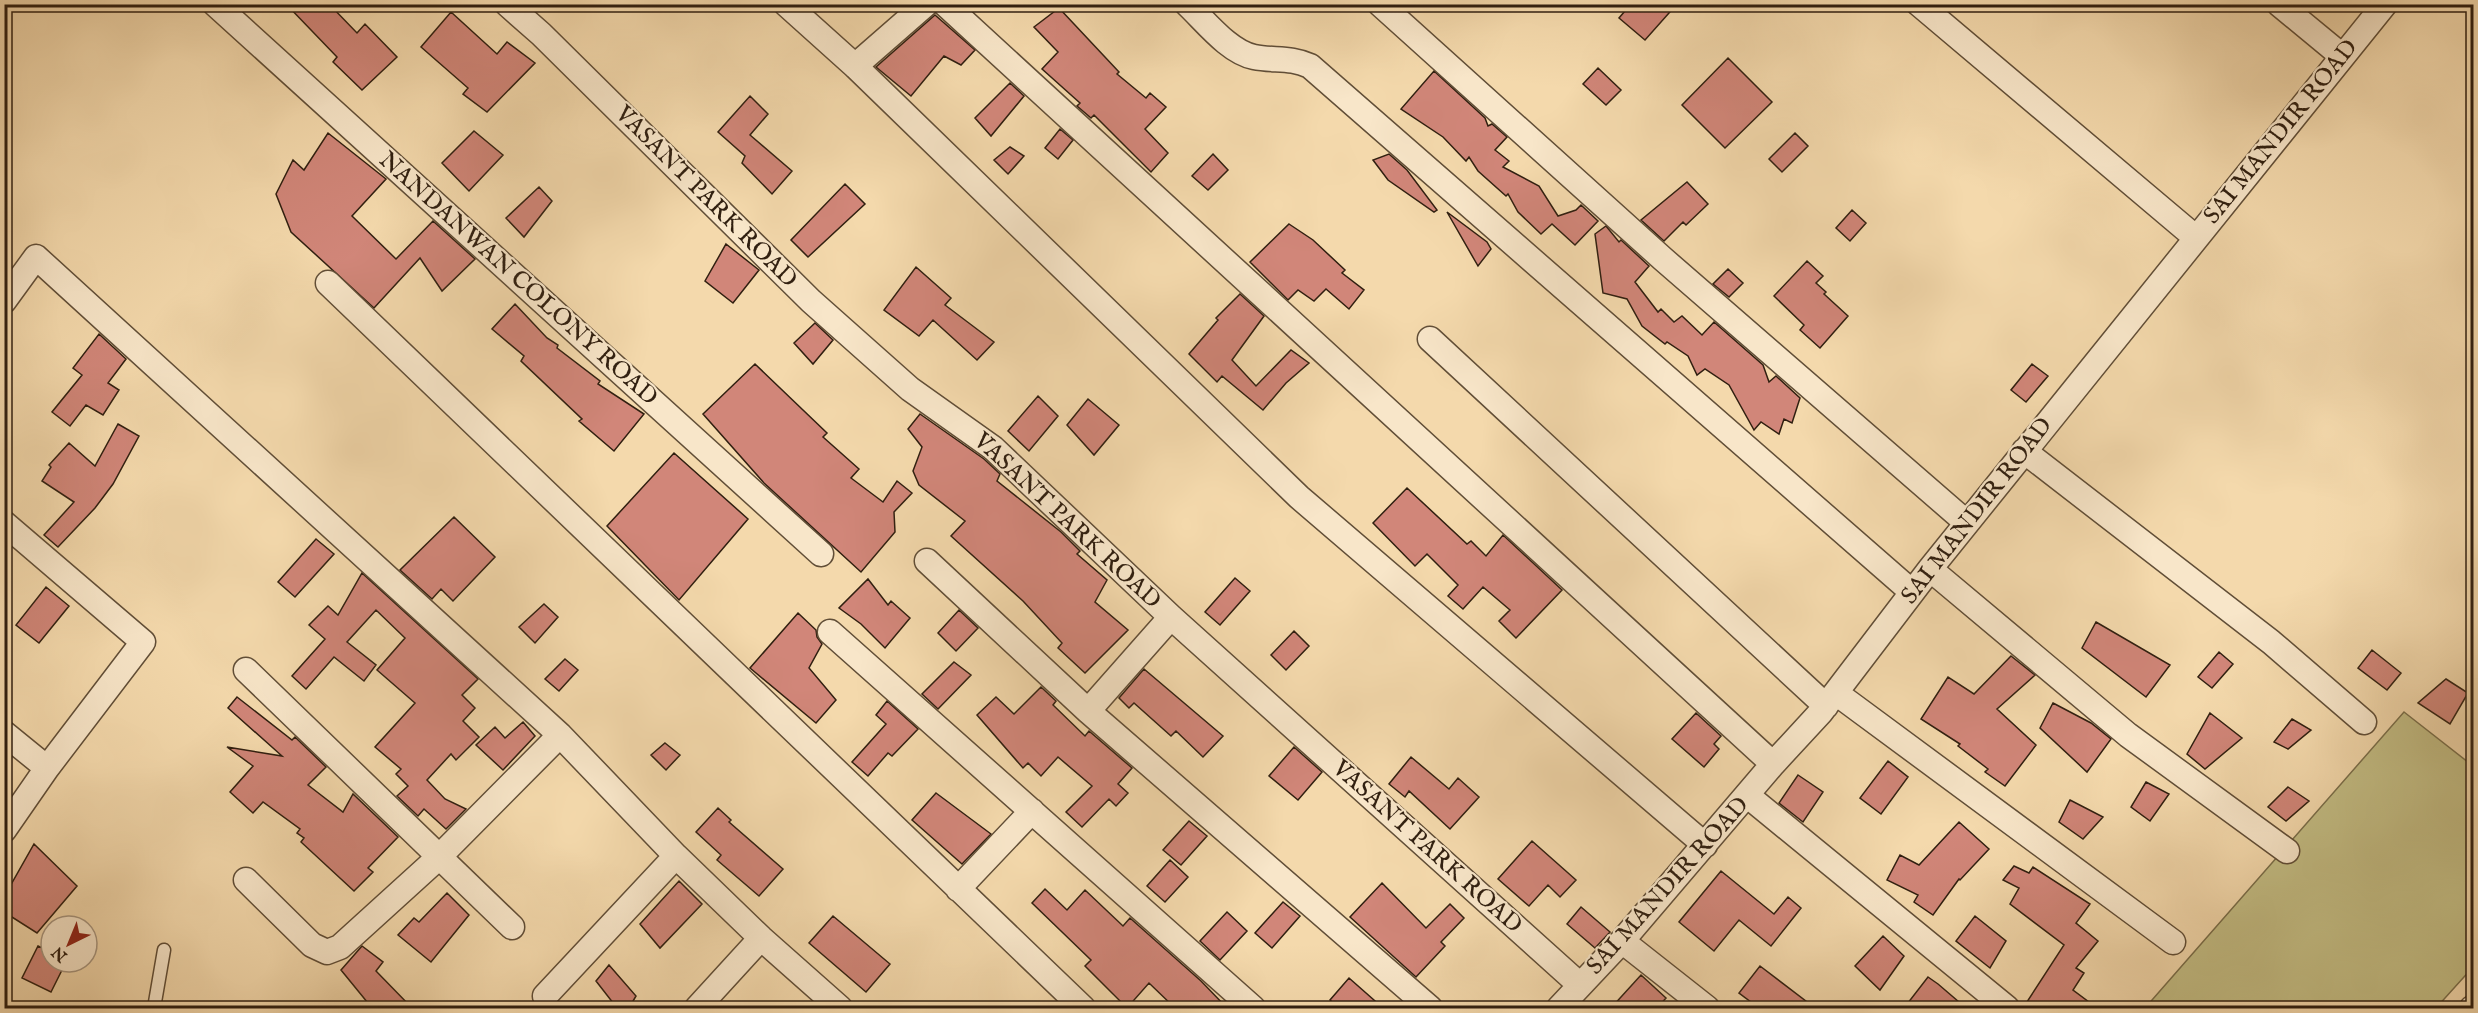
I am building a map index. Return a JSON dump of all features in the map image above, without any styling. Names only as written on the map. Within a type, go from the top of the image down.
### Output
[{"type":"street","name":"NANDANWAN COLONY ROAD","points":[[215,4],[821,554]]},
{"type":"street","name":"VASANT PARK ROAD","points":[[507,4],[549,42],[811,301],[910,389],[993,448],[1171,617],[1580,985]]},
{"type":"street","points":[[786,4],[855,66],[1299,497],[1705,845]]},
{"type":"street","points":[[855,66],[926,4]]},
{"type":"street","points":[[945,4],[1773,764]]},
{"type":"street","points":[[1187,4],[1232,46],[1253,57],[1296,59],[1310,66],[1912,592]]},
{"type":"street","points":[[1919,4],[2195,237]]},
{"type":"street","points":[[2278,4],[2342,56]]},
{"type":"street","name":"SAI MANDIR ROAD","points":[[1559,1008],[1623,942],[1831,699],[2024,451],[2385,4]]},
{"type":"street","points":[[1390,8],[1663,259],[1967,523]]},
{"type":"street","points":[[4,301],[36,257],[560,735],[676,856],[760,938],[840,1008]]},
{"type":"street","points":[[328,282],[666,604],[1083,1008]]},
{"type":"street","points":[[1430,339],[1831,699],[2173,942]]},
{"type":"street","points":[[2024,451],[2271,642],[2364,722]]},
{"type":"street","points":[[4,523],[143,642],[47,768],[4,830]]},
{"type":"street","points":[[927,561],[1088,711],[1430,1008]]},
{"type":"street","points":[[1930,569],[2128,735],[2287,851]]},
{"type":"street","points":[[1088,711],[1171,617]]},
{"type":"street","points":[[830,632],[1253,1008]]},
{"type":"street","points":[[246,670],[512,927]]},
{"type":"street","points":[[4,733],[47,768]]},
{"type":"street","points":[[246,880],[312,945],[327,952],[340,947],[438,858],[560,735]]},
{"type":"street","points":[[1748,796],[2007,1008]]},
{"type":"street","points":[[958,889],[1032,811]]},
{"type":"street","points":[[545,996],[676,856]]},
{"type":"street","points":[[698,1008],[760,938]]},
{"type":"street","points":[[1623,942],[1707,1008]]},
{"type":"lane","points":[[154,1008],[164,950]]},
{"type":"shaded area","points":[[2404,712],[2473,766],[2473,967],[2436,1008],[2145,1008]]},
{"type":"building","points":[[286,4],[329,4],[357,33],[365,24],[397,57],[362,90],[333,62],[337,57]]},
{"type":"building","points":[[1631,4],[1677,4],[1645,40],[1619,18]]},
{"type":"building","points":[[1059,8],[1119,72],[1117,74],[1146,98],[1150,93],[1166,107],[1145,129],[1168,153],[1151,172],[1094,115],[1091,118],[1077,106],[1080,103],[1042,69],[1058,52],[1034,27]]},
{"type":"building","points":[[451,12],[497,54],[507,42],[535,63],[487,112],[463,94],[468,88],[421,47]]},
{"type":"building","points":[[935,15],[975,50],[961,65],[944,56],[911,96],[876,67]]},
{"type":"building","points":[[1728,58],[1772,102],[1725,148],[1682,105]]},
{"type":"building","points":[[1598,68],[1621,90],[1606,105],[1583,84]]},
{"type":"building","points":[[1434,71],[1485,118],[1488,126],[1492,124],[1507,137],[1495,150],[1509,161],[1503,167],[1539,186],[1558,216],[1576,210],[1581,205],[1598,221],[1575,245],[1552,224],[1541,234],[1518,212],[1508,194],[1506,196],[1478,171],[1469,157],[1466,161],[1443,137],[1401,109]]},
{"type":"building","points":[[1010,83],[1024,96],[991,136],[975,118]]},
{"type":"building","points":[[750,96],[768,114],[750,135],[792,171],[772,194],[742,163],[745,156],[718,132]]},
{"type":"building","points":[[1060,129],[1073,140],[1058,159],[1045,148]]},
{"type":"building","points":[[474,131],[503,155],[469,191],[442,163]]},
{"type":"building","points":[[328,133],[386,179],[352,216],[396,259],[433,221],[475,259],[442,291],[420,258],[374,308],[291,232],[276,194],[293,160],[304,170]]},
{"type":"building","points":[[1795,133],[1808,146],[1782,172],[1769,159]]},
{"type":"building","points":[[1010,147],[1024,156],[1008,174],[994,160]]},
{"type":"building","points":[[1213,154],[1228,170],[1208,190],[1192,176]]},
{"type":"building","points":[[1389,154],[1407,170],[1437,210],[1434,212],[1388,180],[1373,160]]},
{"type":"building","points":[[1687,182],[1708,204],[1686,225],[1683,222],[1664,241],[1641,220]]},
{"type":"building","points":[[845,184],[865,204],[808,257],[791,240]]},
{"type":"building","points":[[539,187],[552,201],[524,237],[506,218]]},
{"type":"building","points":[[1852,210],[1866,223],[1850,241],[1836,228]]},
{"type":"building","points":[[1447,212],[1487,242],[1491,249],[1478,266]]},
{"type":"building","points":[[1289,224],[1313,240],[1345,270],[1342,273],[1364,290],[1349,309],[1326,289],[1314,301],[1298,290],[1288,300],[1250,262]]},
{"type":"building","points":[[1606,226],[1619,242],[1621,240],[1649,266],[1635,282],[1658,312],[1661,309],[1674,322],[1682,316],[1702,335],[1714,322],[1763,365],[1769,382],[1776,376],[1800,398],[1792,423],[1784,419],[1779,434],[1761,422],[1754,430],[1729,385],[1705,369],[1697,375],[1688,356],[1667,342],[1665,344],[1642,326],[1627,299],[1603,293],[1595,234]]},
{"type":"building","points":[[726,244],[759,270],[733,303],[705,281]]},
{"type":"building","points":[[1807,261],[1823,276],[1816,283],[1826,292],[1824,294],[1848,316],[1820,348],[1800,330],[1804,325],[1774,296]]},
{"type":"building","points":[[916,267],[951,298],[945,305],[994,342],[977,360],[933,320],[919,336],[884,310]]},
{"type":"building","points":[[1728,269],[1743,283],[1729,297],[1713,284]]},
{"type":"building","points":[[1240,294],[1264,316],[1232,360],[1256,386],[1291,350],[1309,363],[1286,383],[1263,410],[1222,376],[1217,382],[1189,354],[1218,320],[1216,318]]},
{"type":"building","points":[[515,304],[547,338],[558,345],[557,348],[600,381],[598,384],[644,414],[614,451],[579,421],[582,419],[521,361],[524,356],[492,329]]},
{"type":"building","points":[[815,323],[833,340],[813,364],[794,343]]},
{"type":"building","points":[[99,334],[126,359],[108,383],[119,390],[103,415],[86,405],[70,426],[52,412],[82,375],[73,368]]},
{"type":"building","points":[[755,364],[827,433],[823,437],[859,469],[851,478],[883,502],[897,481],[912,493],[894,512],[895,532],[861,572],[764,483],[703,414]]},
{"type":"building","points":[[2032,364],[2048,376],[2026,402],[2011,390]]},
{"type":"building","points":[[1038,396],[1058,416],[1029,451],[1008,431]]},
{"type":"building","points":[[1088,399],[1119,425],[1094,455],[1067,425]]},
{"type":"building","points":[[920,414],[984,459],[1000,474],[997,481],[1061,532],[1080,551],[1077,554],[1107,580],[1095,602],[1128,630],[1085,673],[1058,648],[1062,643],[1023,601],[951,536],[965,521],[919,485],[913,471],[922,447],[908,429]]},
{"type":"building","points":[[118,424],[139,436],[113,484],[95,508],[58,547],[44,535],[74,502],[42,481],[51,467],[49,465],[69,443],[95,466]]},
{"type":"building","points":[[674,453],[748,519],[679,600],[607,526]]},
{"type":"building","points":[[1407,488],[1467,544],[1471,541],[1486,556],[1503,535],[1562,590],[1516,638],[1499,621],[1510,610],[1483,587],[1463,609],[1448,596],[1458,585],[1427,554],[1415,566],[1373,523]]},
{"type":"building","points":[[454,517],[495,557],[453,601],[441,589],[432,599],[400,570]]},
{"type":"building","points":[[316,539],[334,554],[295,597],[278,582]]},
{"type":"building","points":[[362,573],[478,679],[462,695],[475,708],[463,721],[479,737],[456,760],[451,754],[427,780],[445,799],[466,809],[446,829],[424,809],[418,816],[397,796],[408,786],[396,774],[401,769],[375,747],[415,703],[377,670],[405,638],[376,610],[347,642],[376,665],[364,681],[334,657],[306,689],[292,676],[325,639],[309,625],[328,606],[338,615]]},
{"type":"building","points":[[1235,578],[1250,591],[1220,625],[1205,612]]},
{"type":"building","points":[[868,579],[888,605],[891,601],[910,618],[885,648],[861,624],[839,608]]},
{"type":"building","points":[[46,587],[69,606],[39,643],[16,625]]},
{"type":"building","points":[[544,604],[558,617],[535,643],[519,627]]},
{"type":"building","points":[[959,610],[978,628],[956,651],[938,633]]},
{"type":"building","points":[[798,613],[816,630],[817,637],[822,644],[809,668],[836,700],[816,723],[750,668]]},
{"type":"building","points":[[2096,622],[2170,665],[2146,697],[2082,648]]},
{"type":"building","points":[[1294,631],[1309,646],[1286,670],[1271,655]]},
{"type":"building","points":[[2372,650],[2401,673],[2387,690],[2358,668]]},
{"type":"building","points":[[2219,652],[2233,664],[2212,688],[2198,677]]},
{"type":"building","points":[[2011,656],[2035,675],[1997,709],[2036,745],[2005,786],[1985,772],[1988,769],[1958,746],[1960,744],[1921,719],[1948,677],[1974,694]]},
{"type":"building","points":[[565,659],[578,670],[559,691],[545,679]]},
{"type":"building","points":[[954,662],[971,675],[938,709],[922,694]]},
{"type":"building","points":[[1144,669],[1223,736],[1203,757],[1176,731],[1171,736],[1134,703],[1129,708],[1119,698]]},
{"type":"building","points":[[2446,679],[2468,693],[2450,724],[2418,703]]},
{"type":"building","points":[[1041,687],[1056,701],[1053,705],[1085,736],[1089,731],[1132,768],[1118,784],[1128,793],[1116,806],[1109,799],[1082,827],[1066,812],[1092,786],[1058,757],[1041,776],[1028,763],[1023,768],[977,715],[996,697],[1014,714]]},
{"type":"building","points":[[237,697],[292,740],[295,737],[326,767],[308,785],[343,812],[353,794],[398,837],[368,868],[373,872],[354,891],[301,842],[304,838],[297,833],[300,829],[263,802],[253,813],[230,792],[253,766],[227,747],[282,756],[228,708]]},
{"type":"building","points":[[887,701],[918,729],[892,756],[888,753],[868,776],[852,762],[886,724],[876,715]]},
{"type":"building","points":[[2053,703],[2091,723],[2111,739],[2087,772],[2040,728]]},
{"type":"building","points":[[1696,713],[1721,736],[1714,744],[1719,749],[1704,767],[1672,739]]},
{"type":"building","points":[[2210,713],[2242,738],[2205,769],[2187,754]]},
{"type":"building","points":[[2292,719],[2311,730],[2288,749],[2274,742]]},
{"type":"building","points":[[523,722],[535,736],[503,770],[476,745],[495,727],[505,738]]},
{"type":"building","points":[[665,743],[680,755],[666,770],[651,755]]},
{"type":"building","points":[[1294,747],[1322,772],[1298,800],[1269,776]]},
{"type":"building","points":[[1411,757],[1449,789],[1458,778],[1479,797],[1450,829],[1409,791],[1405,797],[1389,784]]},
{"type":"building","points":[[1888,761],[1908,777],[1881,814],[1860,798]]},
{"type":"building","points":[[1798,775],[1823,792],[1803,822],[1779,803]]},
{"type":"building","points":[[2146,782],[2169,794],[2150,821],[2131,807]]},
{"type":"building","points":[[2288,787],[2309,801],[2286,821],[2268,807]]},
{"type":"building","points":[[936,793],[991,834],[962,864],[912,820]]},
{"type":"building","points":[[2070,800],[2103,817],[2083,839],[2059,822]]},
{"type":"building","points":[[718,808],[731,820],[729,822],[783,869],[759,896],[717,860],[721,855],[696,832]]},
{"type":"building","points":[[1189,821],[1207,836],[1181,865],[1163,850]]},
{"type":"building","points":[[1959,822],[1989,849],[1959,879],[1933,915],[1914,902],[1918,895],[1887,880],[1900,855],[1919,865]]},
{"type":"building","points":[[1532,841],[1576,880],[1560,897],[1548,885],[1529,906],[1498,879]]},
{"type":"building","points":[[34,844],[77,886],[53,914],[39,914],[37,933],[4,912],[4,897]]},
{"type":"building","points":[[1170,860],[1188,877],[1165,902],[1147,886]]},
{"type":"building","points":[[2014,866],[2029,873],[2033,867],[2090,904],[2076,923],[2098,941],[2076,968],[2084,973],[2073,990],[2097,1008],[2023,1008],[2064,945],[2010,904],[2019,888],[2003,880]]},
{"type":"building","points":[[1721,871],[1774,914],[1788,897],[1801,908],[1771,946],[1739,920],[1714,951],[1679,922]]},
{"type":"building","points":[[679,881],[702,904],[660,948],[640,924]]},
{"type":"building","points":[[1382,883],[1426,928],[1450,904],[1464,918],[1441,942],[1445,946],[1416,977],[1350,917]]},
{"type":"building","points":[[1045,889],[1067,910],[1085,890],[1123,926],[1130,918],[1201,981],[1227,1008],[1175,1008],[1149,983],[1127,1008],[1085,966],[1091,960],[1032,903]]},
{"type":"building","points":[[447,893],[469,915],[431,962],[398,935],[414,918],[419,922]]},
{"type":"building","points":[[1283,902],[1300,916],[1272,948],[1255,933]]},
{"type":"building","points":[[1581,907],[1610,932],[1595,948],[1567,924]]},
{"type":"building","points":[[1227,912],[1247,931],[1220,960],[1200,941]]},
{"type":"building","points":[[833,916],[890,964],[866,992],[809,943]]},
{"type":"building","points":[[1975,916],[2006,941],[1990,968],[1956,941]]},
{"type":"building","points":[[1883,936],[1904,956],[1880,990],[1855,966]]},
{"type":"building","points":[[38,946],[39,974],[60,974],[51,992],[22,978]]},
{"type":"building","points":[[362,946],[383,962],[376,971],[412,1008],[372,1008],[341,970]]},
{"type":"building","points":[[609,965],[636,996],[629,1008],[617,1008],[596,981]]},
{"type":"building","points":[[1760,966],[1815,1008],[1759,1008],[1739,993]]},
{"type":"building","points":[[1641,975],[1666,998],[1657,1008],[1611,1008]]},
{"type":"building","points":[[1928,977],[1938,984],[1966,1008],[1904,1008]]},
{"type":"building","points":[[1349,978],[1383,1008],[1339,1008],[1330,1000]]}]
